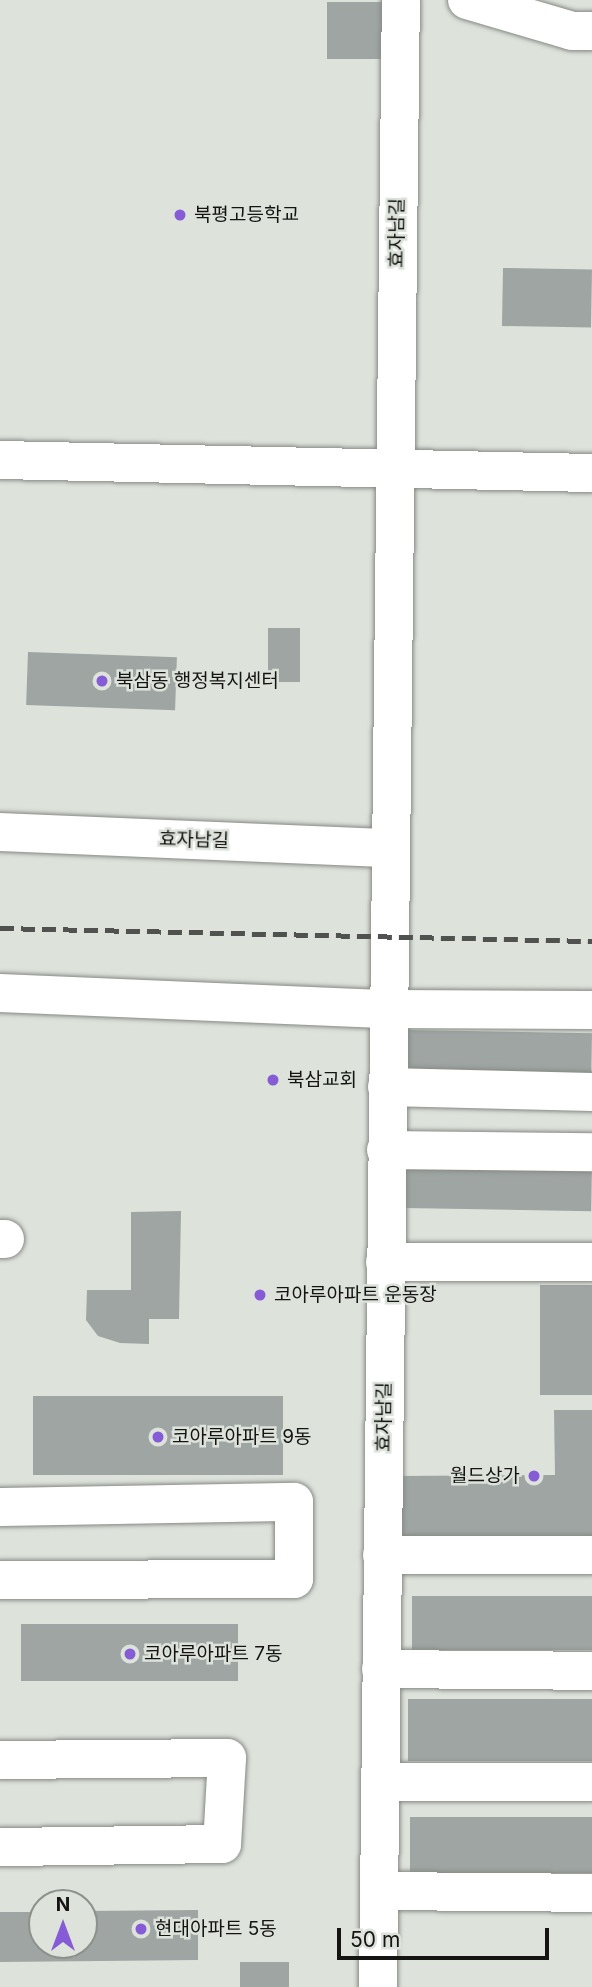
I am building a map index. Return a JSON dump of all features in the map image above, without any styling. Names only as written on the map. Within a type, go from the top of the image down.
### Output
[{"type":"street","name":"효자남길","points":[[378,1987],[389,848],[401,0]]},
{"type":"street","points":[[467,0],[572,31],[592,31]]},
{"type":"street","points":[[0,460],[394,466],[592,473]]},
{"type":"street","name":"효자남길","points":[[0,832],[389,848]]},
{"type":"street","points":[[0,993],[388,1009],[592,1010]]},
{"type":"street","points":[[387,1087],[592,1092]]},
{"type":"street","points":[[386,1150],[592,1152]]},
{"type":"street","points":[[385,1262],[592,1262]]},
{"type":"street","points":[[0,1507],[294,1502],[294,1579],[0,1580]]},
{"type":"street","points":[[382,1555],[592,1555]]},
{"type":"street","points":[[381,1669],[592,1671]]},
{"type":"street","points":[[0,1760],[227,1758],[222,1844],[0,1847]]},
{"type":"street","points":[[380,1782],[592,1782]]},
{"type":"street","points":[[379,1891],[592,1893]]},
{"type":"building","points":[[327,2],[384,2],[384,59],[327,59]]},
{"type":"building","points":[[503,268],[592,270],[591,328],[502,326]]},
{"type":"building","points":[[268,628],[300,628],[300,682],[268,682]]},
{"type":"building","name":"북삼동 행정복지센터","points":[[28,652],[177,657],[175,710],[26,705]]},
{"type":"building","points":[[405,1030],[592,1033],[591,1081],[404,1078]]},
{"type":"building","points":[[406,1161],[592,1164],[591,1211],[405,1208]]},
{"type":"building","points":[[181,1211],[179,1319],[149,1319],[149,1344],[120,1343],[98,1336],[86,1320],[87,1290],[131,1290],[131,1212]]},
{"type":"building","points":[[540,1285],[592,1285],[592,1395],[540,1395]]},
{"type":"building","name":"코아루아파트 9동","points":[[33,1396],[283,1396],[283,1475],[33,1475]]},
{"type":"building","name":"월드상가","points":[[554,1410],[592,1410],[592,1542],[400,1542],[398,1476],[555,1475]]},
{"type":"building","points":[[412,1596],[592,1596],[592,1650],[412,1650]]},
{"type":"building","name":"코아루아파트 7동","points":[[21,1624],[238,1624],[238,1681],[21,1681]]},
{"type":"building","points":[[408,1699],[592,1699],[592,1761],[408,1761]]},
{"type":"building","points":[[410,1817],[592,1817],[592,1873],[410,1873]]},
{"type":"building","name":"현대아파트 5동","points":[[198,1910],[198,1960],[0,1962],[0,1912],[28,1912],[28,1959],[98,1959],[98,1911]]},
{"type":"building","points":[[240,1962],[289,1962],[289,1987],[240,1987]]},
{"type":"railway","points":[[0,928],[592,941]]},
{"type":"place","name":"북평고등학교","points":[[180,215]]},
{"type":"place","name":"북삼동 행정복지센터","points":[[102,681]]},
{"type":"place","name":"북삼교회","points":[[273,1080]]},
{"type":"place","name":"코아루아파트 운동장","points":[[260,1295]]},
{"type":"place","name":"코아루아파트 9동","points":[[158,1437]]},
{"type":"place","name":"월드상가","points":[[534,1476]]},
{"type":"place","name":"코아루아파트 7동","points":[[130,1654]]},
{"type":"place","name":"현대아파트 5동","points":[[141,1929]]}]
